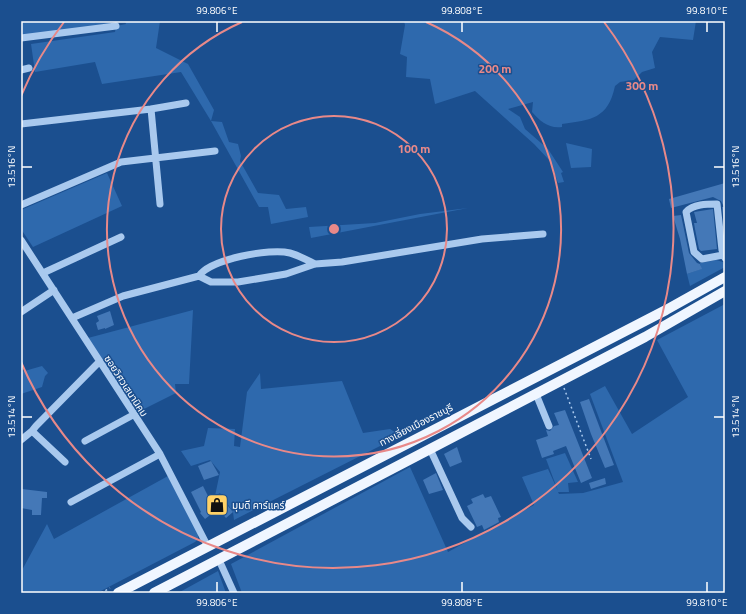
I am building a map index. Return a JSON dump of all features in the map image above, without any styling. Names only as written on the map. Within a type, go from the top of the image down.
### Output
[{"type":"main road","name":"ทางเลี่ยงเมืองราชบุรี","points":[[118,593],[666,310],[725,277]]},
{"type":"main road","points":[[154,593],[562,381],[672,322],[725,291]]},
{"type":"main road","points":[[666,310],[672,322]]},
{"type":"street","points":[[21,38],[116,26]]},
{"type":"street","points":[[21,70],[29,68]]},
{"type":"street","points":[[21,124],[152,109],[186,103]]},
{"type":"street","points":[[152,109],[160,204]]},
{"type":"street","points":[[21,205],[120,162],[215,151]]},
{"type":"street","points":[[707,204],[717,204],[724,257],[702,259],[694,252],[686,212],[690,208],[707,204]]},
{"type":"street","points":[[199,276],[211,282],[238,282],[286,274],[315,264],[342,262],[482,239],[543,234]]},
{"type":"street","points":[[43,273],[121,237]]},
{"type":"street","name":"ซอยวิศวเสนานิคม","points":[[21,240],[133,415],[160,454],[208,546]]},
{"type":"street","points":[[72,318],[123,296],[199,276],[204,269],[229,260],[262,253],[289,252],[315,264]]},
{"type":"street","points":[[21,312],[54,290]]},
{"type":"street","points":[[21,440],[32,431],[99,362]]},
{"type":"street","points":[[536,394],[549,426]]},
{"type":"street","points":[[85,441],[133,415]]},
{"type":"street","points":[[32,431],[65,462]]},
{"type":"street","points":[[430,449],[462,518],[471,527]]},
{"type":"street","points":[[71,502],[160,454]]},
{"type":"street","points":[[218,560],[234,593]]},
{"type":"path","points":[[562,381],[592,459]]},
{"type":"shaded area","points":[[21,21],[94,21],[95,23],[115,23],[116,26],[21,38]]},
{"type":"shaded area","points":[[125,21],[160,21],[156,48],[188,64],[214,110],[211,121],[181,72],[102,84],[95,62],[35,72],[31,44],[115,32],[116,26],[126,24]]},
{"type":"shaded area","points":[[404,21],[696,21],[693,40],[660,37],[652,52],[655,68],[642,72],[634,80],[620,82],[615,86],[608,105],[597,116],[582,121],[562,124],[562,127],[553,127],[545,124],[532,112],[533,102],[508,109],[520,117],[525,129],[548,149],[563,172],[561,173],[564,182],[558,183],[551,162],[534,144],[475,91],[435,104],[430,79],[406,77],[407,57],[400,54],[405,25]]},
{"type":"shaded area","points":[[211,121],[222,122],[229,142],[238,144],[241,156],[240,161],[258,193],[279,195],[286,209],[306,207],[308,217],[271,224],[268,207],[259,207]]},
{"type":"shaded area","points":[[566,143],[592,149],[591,167],[571,168]]},
{"type":"shaded area","points":[[107,173],[122,206],[33,247],[21,229],[21,210]]},
{"type":"shaded area","points":[[468,208],[311,238],[309,227],[375,223],[420,214]]},
{"type":"shaded area","points":[[716,260],[723,262],[725,267],[690,286],[687,274],[701,269],[700,263]]},
{"type":"shaded area","points":[[725,304],[725,593],[242,593],[231,564],[410,467],[448,552],[534,505],[522,477],[548,469],[558,491],[546,459],[565,453],[578,482],[568,483],[569,492],[558,492],[559,494],[583,493],[623,482],[590,394],[605,386],[632,434],[688,397],[657,340]]},
{"type":"shaded area","points":[[193,310],[189,384],[175,384],[176,393],[136,413],[88,338]]},
{"type":"shaded area","points":[[42,366],[48,373],[45,376],[42,387],[21,394],[21,372]]},
{"type":"shaded area","points":[[260,373],[261,389],[342,381],[363,433],[390,429],[398,434],[384,444],[234,520],[233,512],[220,493],[215,496],[220,472],[210,460],[191,466],[181,451],[204,446],[208,428],[235,429],[234,446],[240,447],[247,392]]},
{"type":"shaded area","points":[[168,476],[198,534],[198,539],[195,542],[97,593],[21,593],[21,572],[47,524],[54,539]]},
{"type":"shaded area","points":[[218,571],[226,593],[178,593]]},
{"type":"building","points":[[725,183],[725,231],[722,207],[724,207],[721,201],[713,197],[671,208],[669,199]]},
{"type":"building","points":[[713,209],[717,249],[701,251],[699,249],[695,229],[694,223],[697,223],[694,212]]},
{"type":"building","points":[[681,215],[689,253],[697,263],[700,264],[702,269],[687,274],[680,239],[673,216]]},
{"type":"building","points":[[110,311],[114,325],[98,330],[96,323],[99,321],[97,316]]},
{"type":"building","points":[[589,399],[614,465],[605,468],[580,402]]},
{"type":"building","points":[[565,410],[592,478],[581,483],[566,446],[553,451],[554,454],[542,458],[536,440],[548,436],[546,430],[550,431],[554,426],[559,425],[554,413]]},
{"type":"building","points":[[457,447],[462,462],[450,467],[444,454]]},
{"type":"building","points":[[211,461],[219,475],[204,480],[198,466]]},
{"type":"building","points":[[436,473],[443,490],[429,494],[423,480]]},
{"type":"building","points":[[605,478],[606,484],[591,489],[589,483]]},
{"type":"building","points":[[203,486],[211,502],[219,495],[233,512],[226,518],[218,509],[205,519],[200,513],[201,512],[191,492]]},
{"type":"building","points":[[22,489],[47,492],[47,498],[42,498],[41,515],[32,515],[32,510],[21,508]]},
{"type":"building","points":[[483,494],[485,498],[491,496],[501,517],[498,518],[499,522],[484,530],[482,525],[477,527],[467,506],[473,503],[471,499]]},
{"type":"place","name":"มุมดี คาร์แคร์","points":[[217,505]]}]
